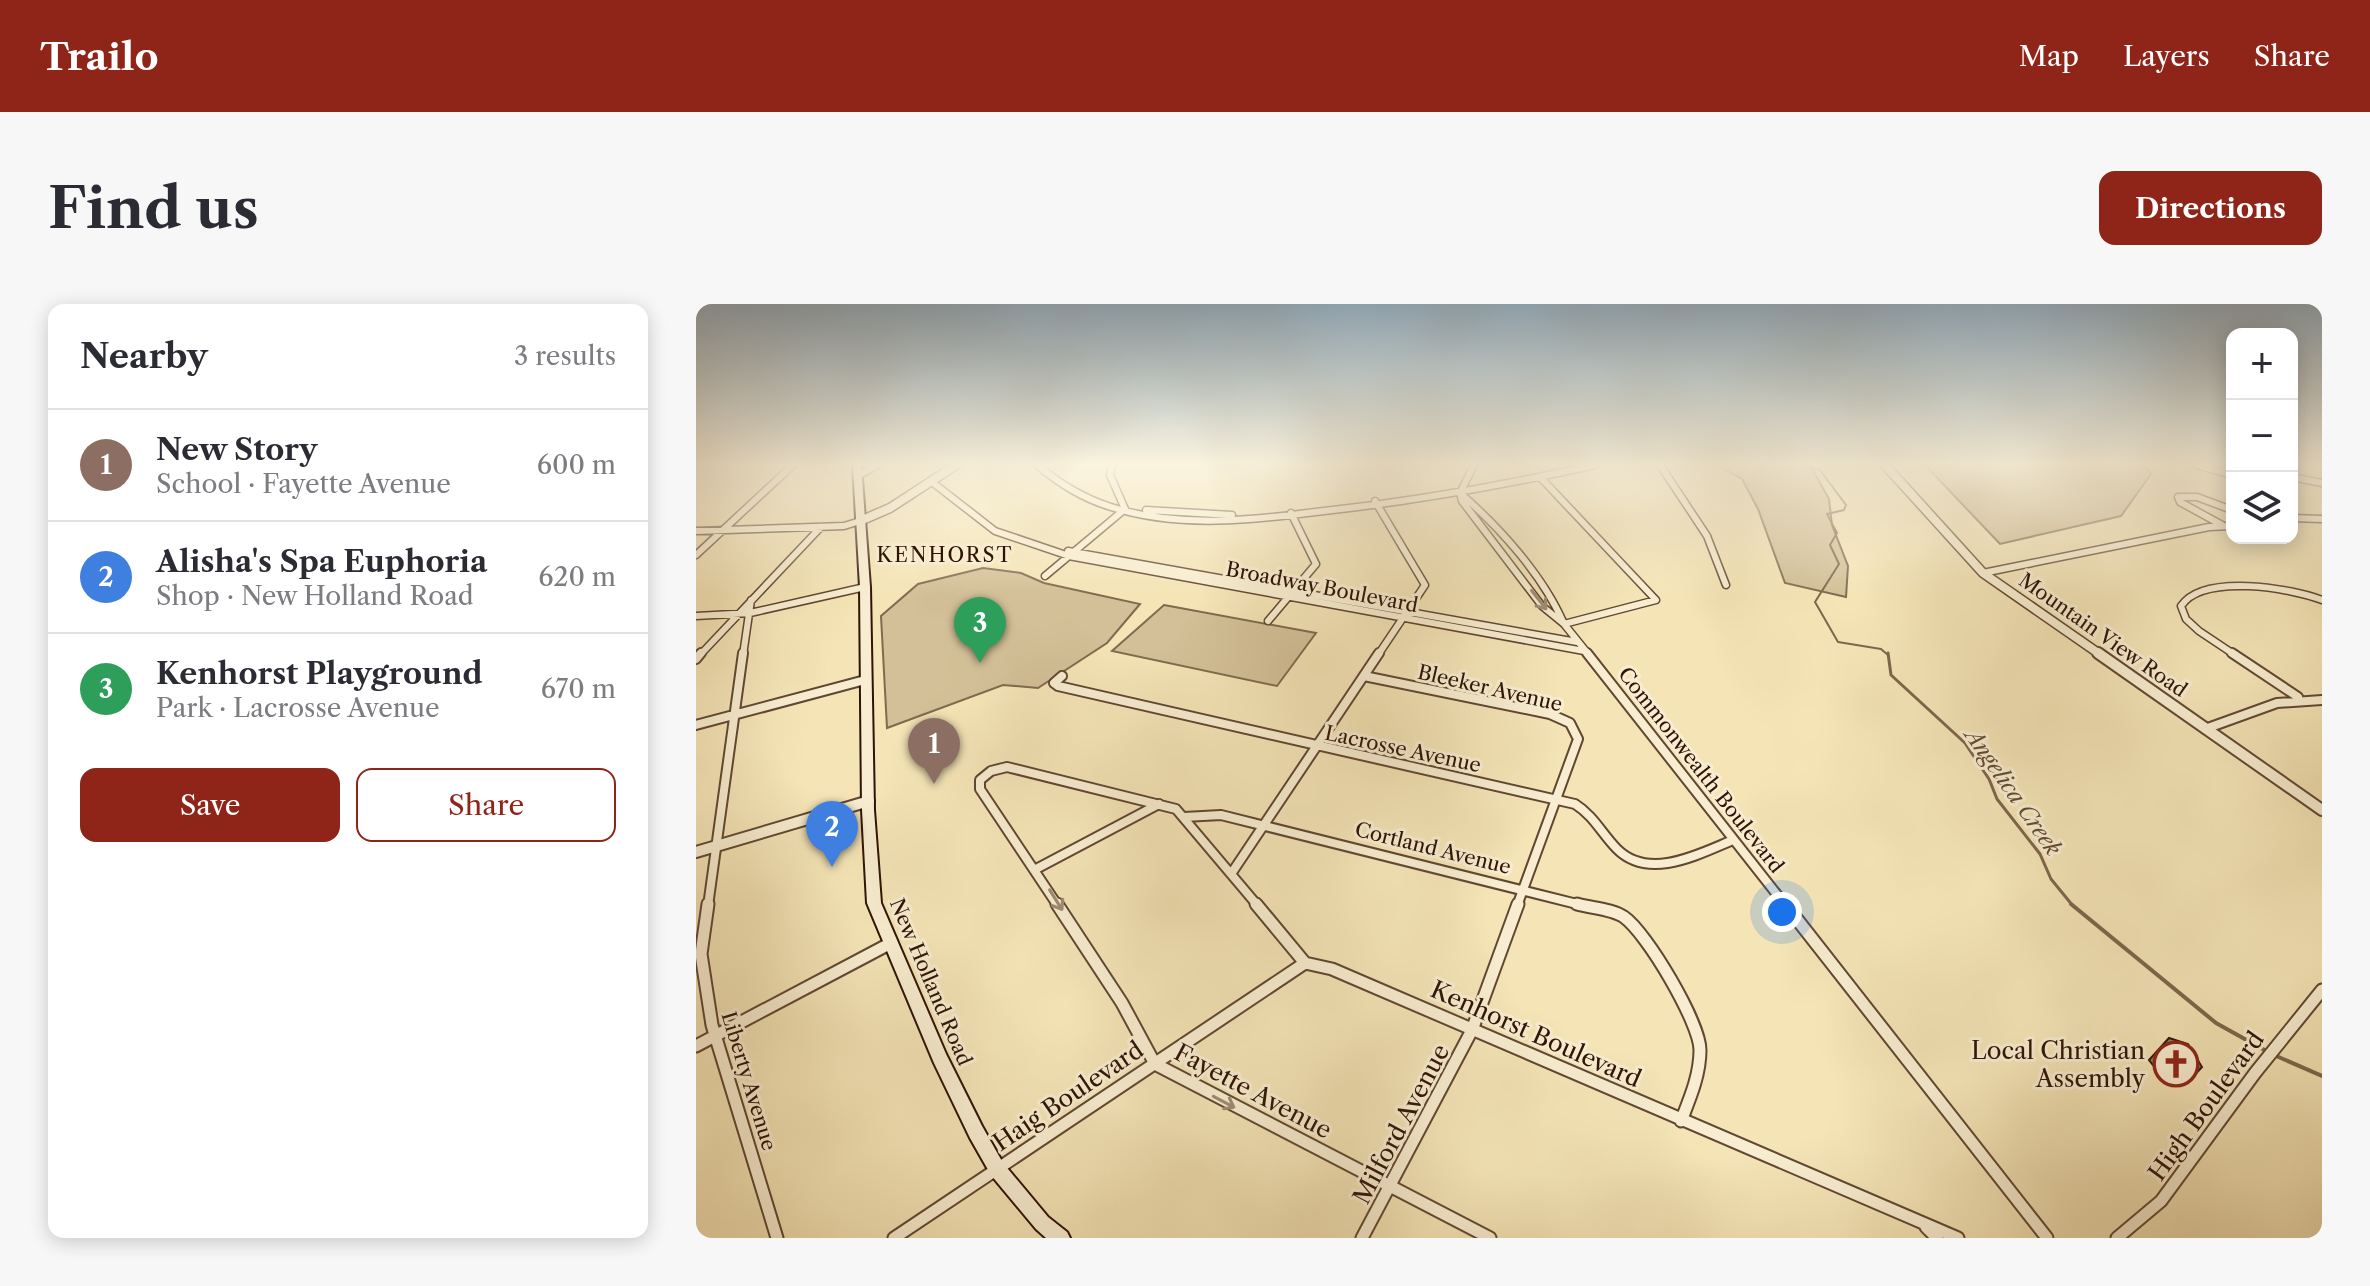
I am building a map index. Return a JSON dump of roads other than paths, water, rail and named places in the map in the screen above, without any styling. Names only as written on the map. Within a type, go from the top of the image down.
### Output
[{"type":"main road","name":"New Holland Road","points":[[860,509],[865,587],[872,894],[940,1058],[997,1169],[1042,1223],[1061,1238]]},
{"type":"street","points":[[696,555],[746,509]]},
{"type":"street","points":[[696,531],[821,527],[860,521],[883,509]]},
{"type":"street","name":"Broadway Boulevard","points":[[966,509],[995,531],[1055,551],[1584,651]]},
{"type":"street","points":[[1045,576],[1125,509],[1186,520],[1329,509]]},
{"type":"street","points":[[1231,874],[1425,585],[1379,509]]},
{"type":"street","name":"Commonwealth Boulevard","points":[[1468,509],[1542,606],[1564,624],[2047,1238]]},
{"type":"street","points":[[1564,624],[1656,600],[1570,509]]},
{"type":"street","points":[[1692,509],[1722,567],[1726,585]]},
{"type":"street","name":"Mountain View Road","points":[[1925,509],[1983,573],[2322,810]]},
{"type":"street","points":[[2195,509],[2211,516],[2222,526]]},
{"type":"street","points":[[1268,621],[1316,564],[1291,513]]},
{"type":"street","points":[[2298,518],[2322,519]]},
{"type":"street","points":[[1983,573],[2226,526]]},
{"type":"street","points":[[696,659],[821,527]]},
{"type":"street","points":[[2298,697],[2199,631],[2186,619],[2181,606],[2190,595],[2251,584],[2287,587],[2322,600]]},
{"type":"street","points":[[696,616],[750,613],[865,587]]},
{"type":"street","name":"Liberty Avenue","points":[[751,600],[719,845],[707,897],[701,954],[705,994],[715,1035],[777,1238]]},
{"type":"street","name":"Broadway Boulevard","points":[[1404,616],[1577,642]]},
{"type":"street","name":"Lacrosse Avenue","points":[[1062,676],[1054,683],[1058,686],[1557,799],[1584,809],[1619,852],[1642,862],[1673,862],[1733,840]]},
{"type":"street","name":"Bleeker Avenue","points":[[1364,676],[1550,714],[1575,730],[1578,747],[1573,758]]},
{"type":"street","points":[[696,725],[865,680]]},
{"type":"street","points":[[2205,729],[2298,697],[2322,700]]},
{"type":"street","name":"Milford Avenue","points":[[1362,1238],[1472,1030],[1573,758]]},
{"type":"street","name":"Cortland Avenue","points":[[1011,768],[1159,804],[1176,809],[1184,817],[1221,815],[1616,913],[1629,921],[1647,944],[1699,1034],[1699,1072],[1681,1121]]},
{"type":"street","name":"Fayette Avenue","points":[[1011,768],[986,774],[980,780],[980,789],[1036,869],[1122,1003],[1155,1064],[1490,1238]]},
{"type":"street","points":[[696,852],[869,801]]},
{"type":"street","points":[[1036,869],[1159,804]]},
{"type":"street","points":[[1184,817],[1305,963]]},
{"type":"street","points":[[696,1046],[891,943]]},
{"type":"street","name":"Haig Boulevard","points":[[894,1238],[1305,963]]},
{"type":"street","name":"Kenhorst Boulevard","points":[[1305,963],[1332,969],[1958,1238]]},
{"type":"street","name":"High Boulevard","points":[[2117,1238],[2147,1218],[2169,1196],[2204,1141],[2322,990]]},
{"type":"street","name":"Kenhorst Boulevard","points":[[1923,1223],[1937,1238]]},
{"type":"waterway","name":"Angelica Creek","points":[[1845,509],[1827,514],[1837,533],[1830,545],[1839,564],[1815,602],[1838,642],[1881,649],[1888,655]]},
{"type":"waterway","name":"Angelica Creek","points":[[1888,653],[1891,675],[1965,743],[1989,779],[1997,799],[2040,854],[2051,879],[2072,905]]},
{"type":"waterway","name":"Angelica Creek","points":[[2072,905],[2216,1023],[2268,1052]]},
{"type":"waterway","name":"Angelica Creek","points":[[2274,1055],[2322,1076]]},
{"type":"place","name":"Kenhorst Playground","points":[[980,663]]},
{"type":"place","name":"New Story","points":[[934,784]]},
{"type":"place","name":"Alisha's Spa Euphoria","points":[[832,867]]},
{"type":"place","name":"Local Christian Assembly","points":[[2176,1064]]},
{"type":"district","name":"KENHORST","points":[[945,555]]}]
